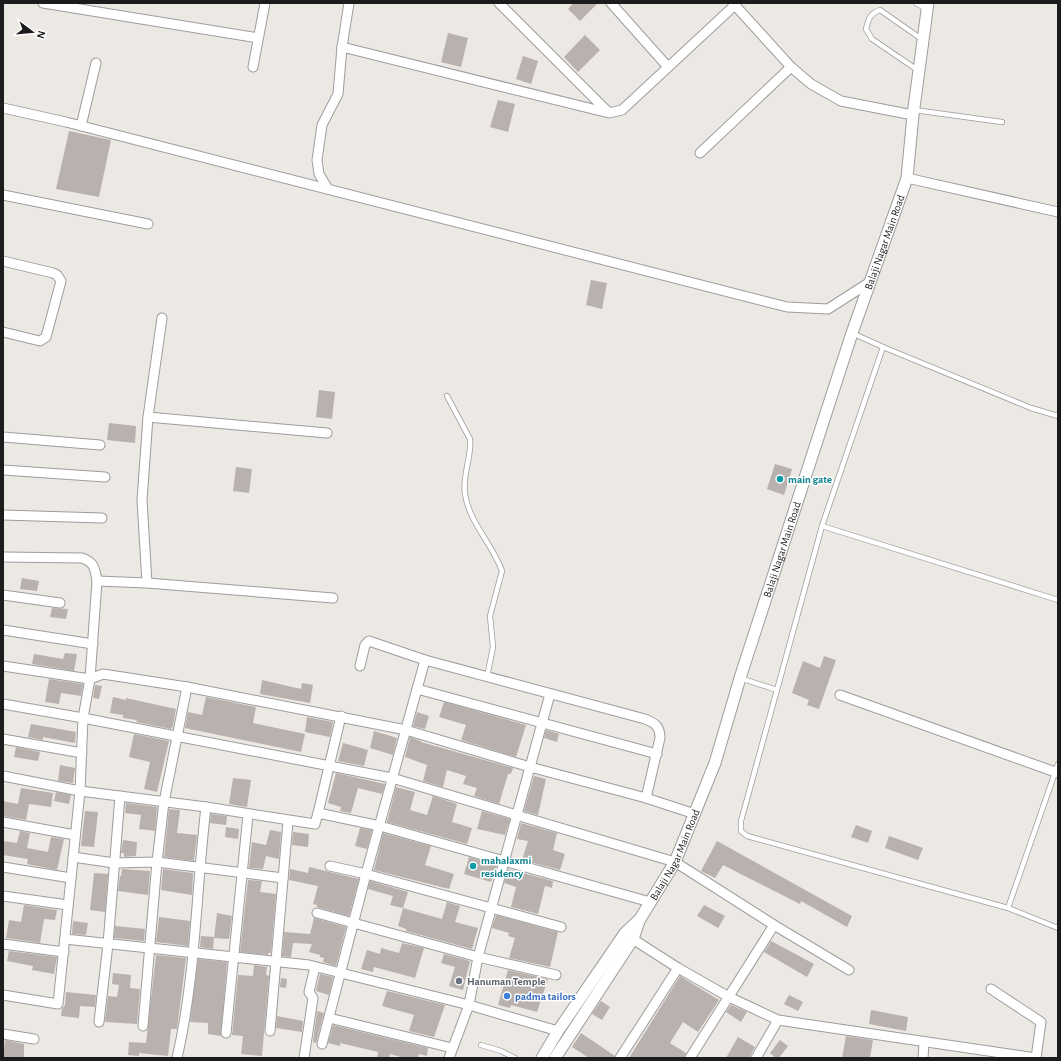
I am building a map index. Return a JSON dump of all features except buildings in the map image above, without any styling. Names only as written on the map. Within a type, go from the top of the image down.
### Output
[{"type":"street","points":[[43,3],[258,38]]},
{"type":"street","points":[[253,67],[265,3]]},
{"type":"street","points":[[328,189],[320,174],[317,160],[322,125],[338,94],[342,47],[349,3]]},
{"type":"street","points":[[499,3],[609,113]]},
{"type":"street","points":[[611,3],[668,67]]},
{"type":"street","points":[[342,47],[609,113],[622,110],[738,5],[791,67],[811,84],[841,101],[913,112]]},
{"type":"street","name":"Balaji Nagar Main Road","points":[[629,936],[675,862],[715,763],[740,678],[852,333],[907,178],[913,112],[927,6]]},
{"type":"street","points":[[81,126],[96,63]]},
{"type":"street","points":[[700,153],[791,67]]},
{"type":"street","points":[[3,108],[81,126],[787,307],[828,308],[870,282]]},
{"type":"street","points":[[907,178],[1058,212]]},
{"type":"street","points":[[3,195],[148,224]]},
{"type":"street","points":[[3,261],[53,273],[57,275],[61,281],[44,340],[40,341],[3,332]]},
{"type":"street","points":[[146,583],[142,500],[148,417],[162,318]]},
{"type":"street","points":[[148,417],[327,433]]},
{"type":"street","points":[[3,437],[100,445]]},
{"type":"street","points":[[3,470],[105,477]]},
{"type":"street","points":[[3,515],[102,518]]},
{"type":"street","points":[[3,556],[82,558],[90,560],[95,566],[97,581],[90,679],[83,718],[80,791],[58,1004],[3,996]]},
{"type":"street","points":[[97,581],[146,583],[333,598]]},
{"type":"street","points":[[3,596],[60,603]]},
{"type":"street","points":[[3,630],[93,644]]},
{"type":"street","points":[[360,666],[366,645],[369,641],[425,660],[645,719],[655,723],[660,729],[657,754],[646,798]]},
{"type":"street","points":[[322,1044],[366,874],[425,660]]},
{"type":"street","points":[[3,666],[90,679],[103,674],[187,687],[342,716],[406,730],[530,767],[646,798],[695,814]]},
{"type":"street","points":[[143,1026],[157,862],[164,802],[179,736],[187,687]]},
{"type":"street","points":[[417,690],[657,754]]},
{"type":"street","points":[[449,1058],[469,1004],[478,957],[550,694]]},
{"type":"street","points":[[840,695],[1057,770]]},
{"type":"street","points":[[3,704],[179,736],[392,778],[675,862],[774,926],[849,970]]},
{"type":"street","points":[[3,776],[80,791],[206,807],[315,824],[342,716]]},
{"type":"street","points":[[3,739],[82,753]]},
{"type":"street","points":[[99,1022],[108,944],[120,796]]},
{"type":"street","points":[[179,1058],[192,954],[199,866],[206,807]]},
{"type":"street","points":[[318,813],[380,826],[650,902]]},
{"type":"street","points":[[226,1034],[248,814]]},
{"type":"street","points":[[270,1031],[288,821]]},
{"type":"street","points":[[3,822],[75,835]]},
{"type":"street","points":[[73,857],[114,863],[157,862],[199,866],[283,878]]},
{"type":"street","points":[[330,866],[366,874],[561,927]]},
{"type":"street","points":[[3,867],[71,878]]},
{"type":"street","points":[[3,896],[68,905]]},
{"type":"street","points":[[317,913],[478,957],[556,975]]},
{"type":"street","points":[[690,1058],[774,926]]},
{"type":"street","points":[[629,936],[678,968],[729,997],[778,1020],[924,1043],[1036,1058],[1041,1022],[991,989]]},
{"type":"street","points":[[542,1058],[558,1031],[629,936]]},
{"type":"street","points":[[555,1058],[629,936]]},
{"type":"street","points":[[65,939],[192,954],[276,961],[314,967],[469,1004],[558,1031]]},
{"type":"street","points":[[3,944],[64,952]]},
{"type":"street","points":[[304,1058],[313,998],[309,992],[314,967]]},
{"type":"street","points":[[620,1058],[678,968]]},
{"type":"street","points":[[329,1018],[452,1048]]},
{"type":"street","points":[[756,1058],[778,1020]]},
{"type":"street","points":[[3,1034],[34,1039]]},
{"type":"street","points":[[923,1058],[924,1043]]},
{"type":"lane","points":[[916,3],[927,6]]},
{"type":"lane","points":[[919,71],[872,39],[866,29],[869,18],[875,12],[880,10],[923,40]]},
{"type":"lane","points":[[913,112],[1002,122]]},
{"type":"lane","points":[[852,333],[1031,408],[1058,416]]},
{"type":"lane","points":[[884,347],[822,526],[742,821],[741,831],[747,836],[1008,908],[1058,928]]},
{"type":"lane","points":[[447,396],[470,439],[471,446],[464,484],[465,495],[469,508],[502,571],[490,616],[493,647],[488,677]]},
{"type":"lane","points":[[822,526],[1058,600]]},
{"type":"lane","points":[[740,678],[777,690]]},
{"type":"lane","points":[[1008,908],[1057,770]]},
{"type":"lane","points":[[481,1045],[501,1051],[514,1058]]},
{"type":"place","name":"main gate","points":[[780,479]]},
{"type":"place","name":"mahalaxmi residency","points":[[473,866]]},
{"type":"place","name":"Hanuman Temple","points":[[459,981]]},
{"type":"place","name":"padma tailors","points":[[507,996]]}]
